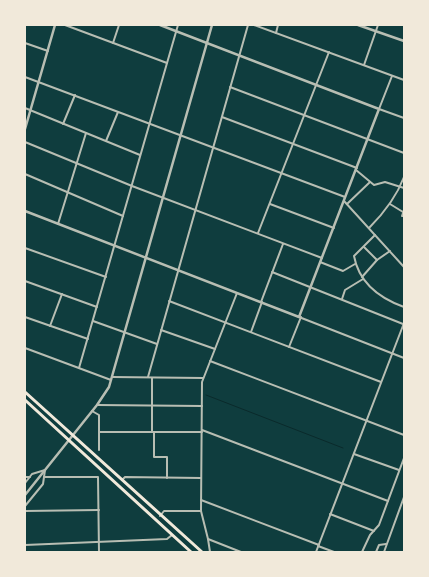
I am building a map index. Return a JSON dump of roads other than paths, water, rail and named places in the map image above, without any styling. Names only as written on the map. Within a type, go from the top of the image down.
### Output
[{"type":"highway","points":[[25,392],[160,516],[202,552]]},
{"type":"highway","points":[[25,400],[191,552]]},
{"type":"street","points":[[25,129],[55,25]]},
{"type":"street","points":[[65,25],[167,63]]},
{"type":"street","points":[[113,43],[119,25]]},
{"type":"street","points":[[160,25],[404,118]]},
{"type":"street","points":[[79,368],[178,25]]},
{"type":"street","points":[[25,495],[97,405],[112,378],[212,25]]},
{"type":"street","points":[[148,378],[248,25]]},
{"type":"street","points":[[254,25],[404,80]]},
{"type":"street","points":[[276,33],[278,25]]},
{"type":"street","points":[[358,25],[404,41]]},
{"type":"street","points":[[364,65],[378,25]]},
{"type":"street","points":[[25,44],[48,51]]},
{"type":"street","points":[[258,234],[329,52]]},
{"type":"street","points":[[289,347],[392,76]]},
{"type":"street","points":[[25,77],[345,197]]},
{"type":"street","points":[[230,87],[404,153]]},
{"type":"street","points":[[63,124],[75,95]]},
{"type":"street","points":[[25,108],[140,155]]},
{"type":"street","points":[[106,141],[118,112]]},
{"type":"street","points":[[222,117],[356,169],[374,185],[385,182],[404,188]]},
{"type":"street","points":[[58,224],[86,133]]},
{"type":"street","points":[[25,142],[132,186],[283,244],[343,271],[355,264]]},
{"type":"street","points":[[25,174],[123,216]]},
{"type":"street","points":[[369,228],[385,212],[400,187],[404,177]]},
{"type":"street","points":[[347,204],[370,182]]},
{"type":"street","points":[[344,201],[404,267]]},
{"type":"street","points":[[270,204],[334,228]]},
{"type":"street","points":[[390,204],[404,211],[402,216],[404,216]]},
{"type":"street","points":[[25,211],[404,358]]},
{"type":"street","points":[[375,235],[354,256],[355,264],[369,288],[393,303],[404,307]]},
{"type":"street","points":[[251,332],[283,244]]},
{"type":"street","points":[[364,247],[377,260]]},
{"type":"street","points":[[25,248],[106,277]]},
{"type":"street","points":[[342,300],[345,290],[362,278],[377,260],[390,251]]},
{"type":"street","points":[[272,272],[404,324],[316,552]]},
{"type":"street","points":[[25,281],[97,307]]},
{"type":"street","points":[[210,552],[201,511],[203,378],[237,293]]},
{"type":"street","points":[[50,326],[62,294]]},
{"type":"street","points":[[170,301],[382,382]]},
{"type":"street","points":[[25,317],[88,339]]},
{"type":"street","points":[[93,321],[157,344]]},
{"type":"street","points":[[161,330],[215,350]]},
{"type":"street","points":[[25,348],[79,368],[112,378],[203,378]]},
{"type":"street","points":[[210,361],[404,435]]},
{"type":"street","points":[[152,378],[154,457],[167,457],[167,478]]},
{"type":"street","points":[[97,405],[202,406]]},
{"type":"street","points":[[92,411],[99,415],[99,450]]},
{"type":"street","points":[[99,432],[202,431],[388,501]]},
{"type":"street","points":[[354,454],[399,470]]},
{"type":"street","points":[[362,552],[379,525],[404,458]]},
{"type":"street","points":[[25,483],[32,474],[46,470]]},
{"type":"street","points":[[25,506],[43,484],[46,470]]},
{"type":"street","points":[[25,477],[30,477]]},
{"type":"street","points":[[44,477],[98,477],[99,552]]},
{"type":"street","points":[[122,480],[125,477],[201,478]]},
{"type":"street","points":[[384,552],[404,497]]},
{"type":"street","points":[[201,500],[334,552]]},
{"type":"street","points":[[25,510],[99,510]]},
{"type":"street","points":[[160,516],[164,511],[201,511]]},
{"type":"street","points":[[330,514],[374,531]]},
{"type":"street","points":[[25,545],[167,539],[172,535]]},
{"type":"street","points":[[208,539],[241,552]]},
{"type":"street","points":[[376,552],[379,545],[386,544]]},
{"type":"waterway","points":[[206,395],[343,448]]}]
